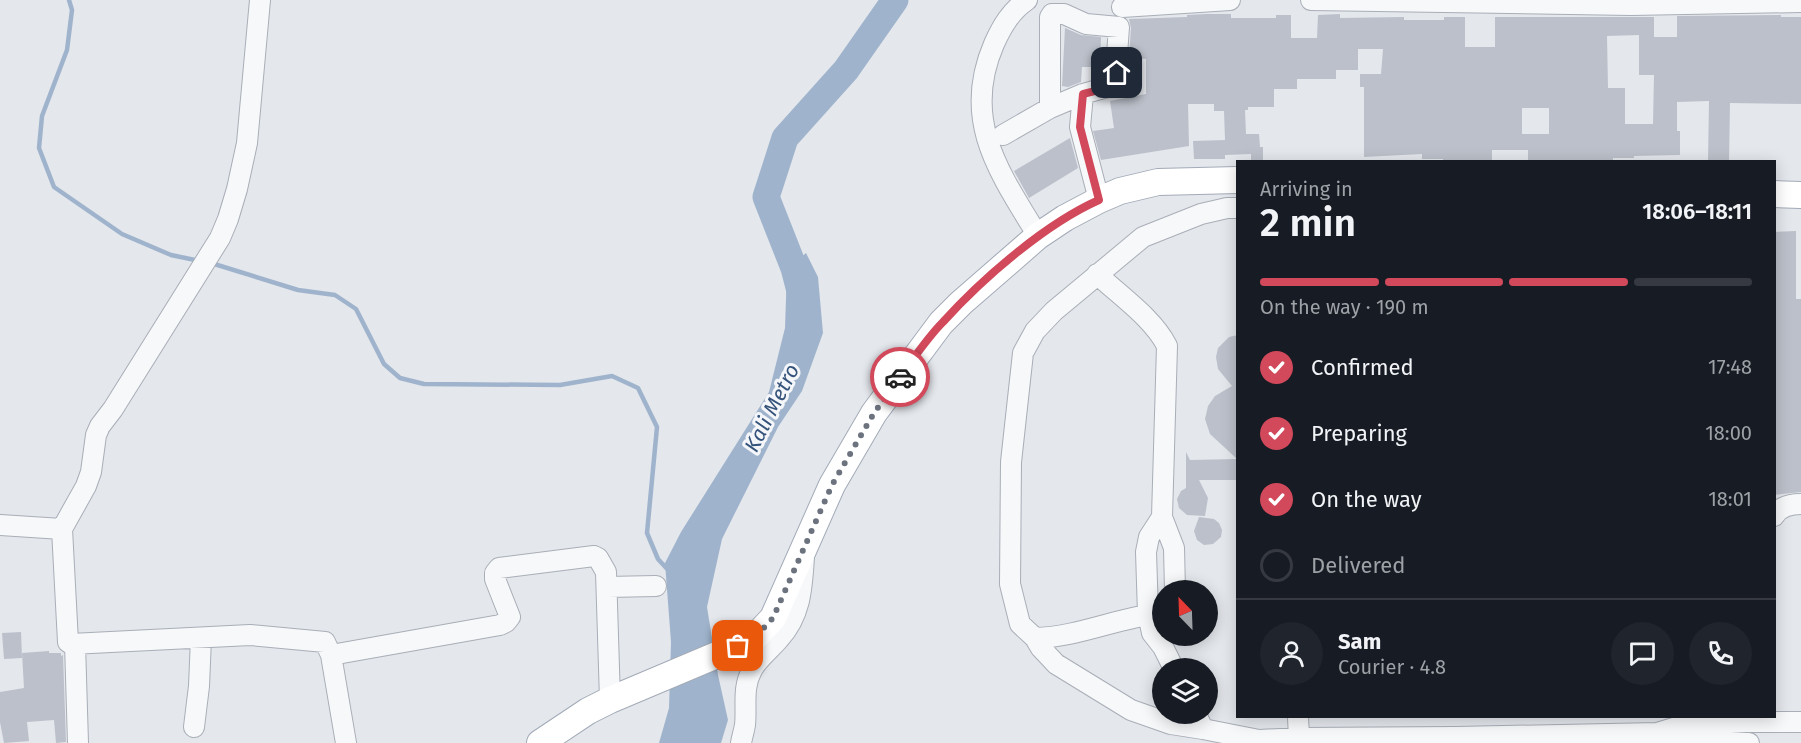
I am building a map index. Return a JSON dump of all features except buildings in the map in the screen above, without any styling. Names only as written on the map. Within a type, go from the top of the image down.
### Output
[{"type":"main road","points":[[540,743],[588,711],[610,700],[738,646],[756,636],[773,618],[832,485],[874,413],[941,323],[1038,236],[1065,218],[1120,191],[1158,182],[1236,180]]},
{"type":"main road","points":[[1776,194],[1801,195]]},
{"type":"street","points":[[260,0],[247,143],[237,189],[220,238],[113,409],[100,426],[96,435],[88,479],[62,529],[68,642],[75,644],[250,635],[321,641],[328,646],[331,655],[346,743]]},
{"type":"street","points":[[1027,0],[1012,12],[986,62],[982,85],[982,117],[984,132],[997,166],[1038,236]]},
{"type":"street","points":[[1122,7],[1230,0]]},
{"type":"street","points":[[1311,0],[1631,5],[1801,2]]},
{"type":"street","points":[[1003,135],[1057,105],[1111,86],[1115,82],[1119,27],[1086,24],[1064,14],[1052,14],[1050,17],[1057,105],[1080,127]]},
{"type":"street","points":[[1083,94],[1080,127],[1099,200]]},
{"type":"street","points":[[1152,718],[1131,711],[1056,664],[1020,624],[1010,584],[1011,462],[1023,353],[1035,332],[1054,311],[1143,237],[1201,214],[1236,208]]},
{"type":"street","points":[[1098,274],[1159,331],[1167,346],[1162,517],[1174,548],[1175,580]]},
{"type":"street","points":[[1776,514],[1782,507],[1801,504]]},
{"type":"street","points":[[1152,593],[1146,552],[1149,537],[1162,517]]},
{"type":"street","points":[[0,525],[62,529]]},
{"type":"street","points":[[741,743],[745,724],[744,703],[747,682],[752,669],[783,636],[791,623],[802,595],[804,550]]},
{"type":"street","points":[[331,655],[506,622],[510,617],[495,579],[495,573],[504,567],[594,556],[603,564],[606,572],[610,700]]},
{"type":"street","points":[[607,587],[656,586]]},
{"type":"street","points":[[1035,638],[1057,637],[1126,618],[1152,614]]},
{"type":"street","points":[[194,727],[201,638]]},
{"type":"street","points":[[75,644],[78,743]]},
{"type":"street","points":[[1298,718],[1299,738]]},
{"type":"street","points":[[1658,738],[1680,726],[1746,719],[1801,722]]},
{"type":"street","points":[[1208,724],[1259,740],[1455,737],[1658,738],[1749,743]]},
{"type":"water","points":[[806,253],[818,277],[823,333],[802,391],[778,427],[722,539],[707,607],[728,720],[721,743],[659,743],[669,708],[671,642],[665,563],[681,532],[769,392],[785,328],[787,269]]},
{"type":"waterway","points":[[69,0],[72,10],[67,50],[42,116],[39,148],[54,187],[122,234],[171,255],[200,261]]},
{"type":"waterway","name":"Kali Metro","points":[[802,299],[794,268],[766,197],[785,138],[846,70],[895,0]]},
{"type":"waterway","points":[[211,263],[298,290],[335,295],[356,309],[384,364],[400,378],[424,384],[560,385],[612,376],[638,388],[657,427],[647,533],[658,559],[669,571]]},
{"type":"way so far","points":[[738,646],[756,636],[773,618],[832,485],[874,413],[900,377]]},
{"type":"route","points":[[900,377],[941,323],[961,303],[1038,236],[1099,200],[1080,127],[1083,94],[1111,86],[1115,82],[1117,73]]}]
